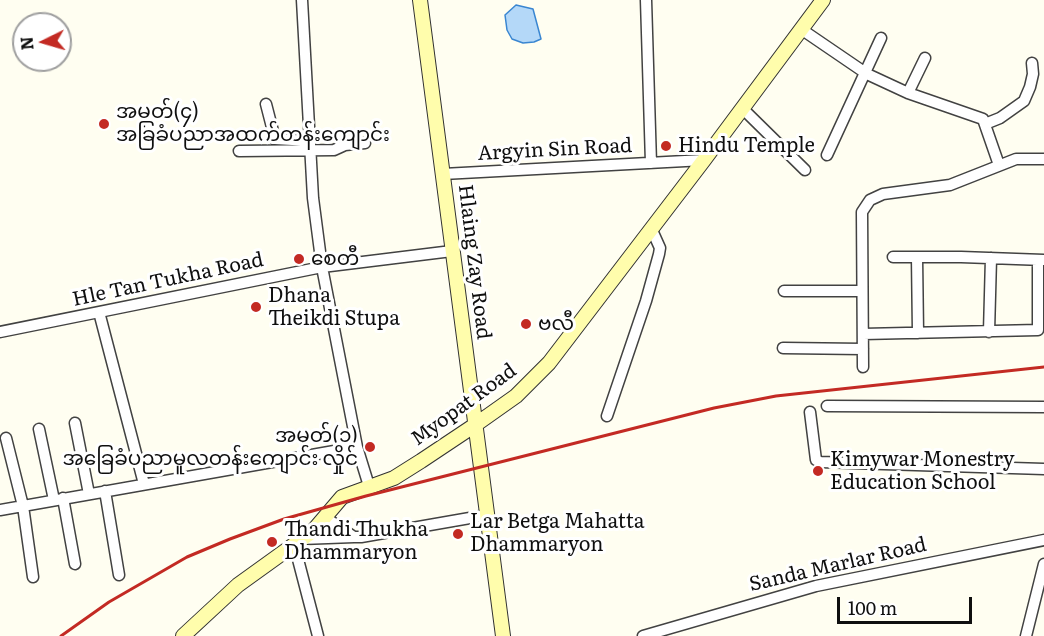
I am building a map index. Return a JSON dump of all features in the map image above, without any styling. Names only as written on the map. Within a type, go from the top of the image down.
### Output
[{"type":"main road","name":"Hlaing Zay Road","points":[[420,0],[502,636]]},
{"type":"main road","name":"Myopat Road","points":[[183,636],[238,585],[313,531],[342,497],[394,478],[516,396],[549,363],[823,0]]},
{"type":"street","points":[[302,0],[313,198],[322,267],[357,447],[369,486]]},
{"type":"street","points":[[646,0],[651,163]]},
{"type":"street","points":[[801,28],[864,72],[908,93],[983,119],[999,165]]},
{"type":"street","points":[[828,155],[881,38]]},
{"type":"street","points":[[908,93],[925,58]]},
{"type":"street","points":[[985,124],[1000,118],[1024,101],[1032,81],[1032,63]]},
{"type":"street","points":[[266,104],[275,139],[334,150],[345,145],[365,143]]},
{"type":"street","points":[[742,108],[805,170]]},
{"type":"street","points":[[239,151],[310,146]]},
{"type":"street","points":[[863,367],[862,212],[870,200],[883,194],[950,184],[1016,159],[1044,159]]},
{"type":"street","name":"Argyin Sin Road","points":[[443,174],[704,160]]},
{"type":"street","points":[[607,416],[660,254],[660,248],[651,228]]},
{"type":"street","name":"Hle Tan Tukha Road","points":[[0,332],[322,267],[452,251]]},
{"type":"street","points":[[917,257],[918,333]]},
{"type":"street","points":[[863,334],[1038,330],[1041,260],[893,258]]},
{"type":"street","points":[[989,332],[991,258]]},
{"type":"street","points":[[784,291],[862,291]]},
{"type":"street","points":[[99,312],[144,484]]},
{"type":"street","points":[[783,348],[863,349]]},
{"type":"street","points":[[828,406],[1044,407]]},
{"type":"street","points":[[810,412],[816,460],[820,462],[1044,469]]},
{"type":"street","points":[[75,423],[89,494]]},
{"type":"street","points":[[39,429],[75,564]]},
{"type":"street","points":[[6,438],[23,506],[33,577]]},
{"type":"street","points":[[0,510],[357,447]]},
{"type":"street","points":[[105,491],[120,575]]},
{"type":"street","points":[[318,636],[297,542],[354,537],[487,515]]},
{"type":"street","points":[[325,516],[354,537]]},
{"type":"street","name":"Sanda Marlar Road","points":[[644,636],[816,586],[1044,540]]},
{"type":"street","points":[[1026,636],[1044,564]]},
{"type":"water","points":[[516,5],[533,9],[541,39],[523,43],[512,39],[507,30],[505,15]]},
{"type":"railway","points":[[61,636],[109,602],[187,557],[284,519],[366,496],[714,408],[776,396],[1044,367]]},
{"type":"place","name":"အမှတ်(၄) အခြခံပညာအထက်တန်းကျောင်း","points":[[104,124]]},
{"type":"place","name":"Hindu Temple","points":[[666,146]]},
{"type":"place","name":"စေတီ","points":[[299,259]]},
{"type":"place","name":"Dhana Theikdi Stupa","points":[[256,307]]},
{"type":"place","name":"ဗလီ","points":[[526,324]]},
{"type":"place","name":"အမှတ်(၁) အခြေခံပညာမူလတန်းကျောင်း လှိုင်","points":[[370,447]]},
{"type":"place","name":"Kimywar Monestry Education School","points":[[818,471]]},
{"type":"place","name":"Lar Betga Mahatta Dhammaryon","points":[[458,534]]},
{"type":"place","name":"Thandi Thukha Dhammaryon","points":[[272,542]]}]
